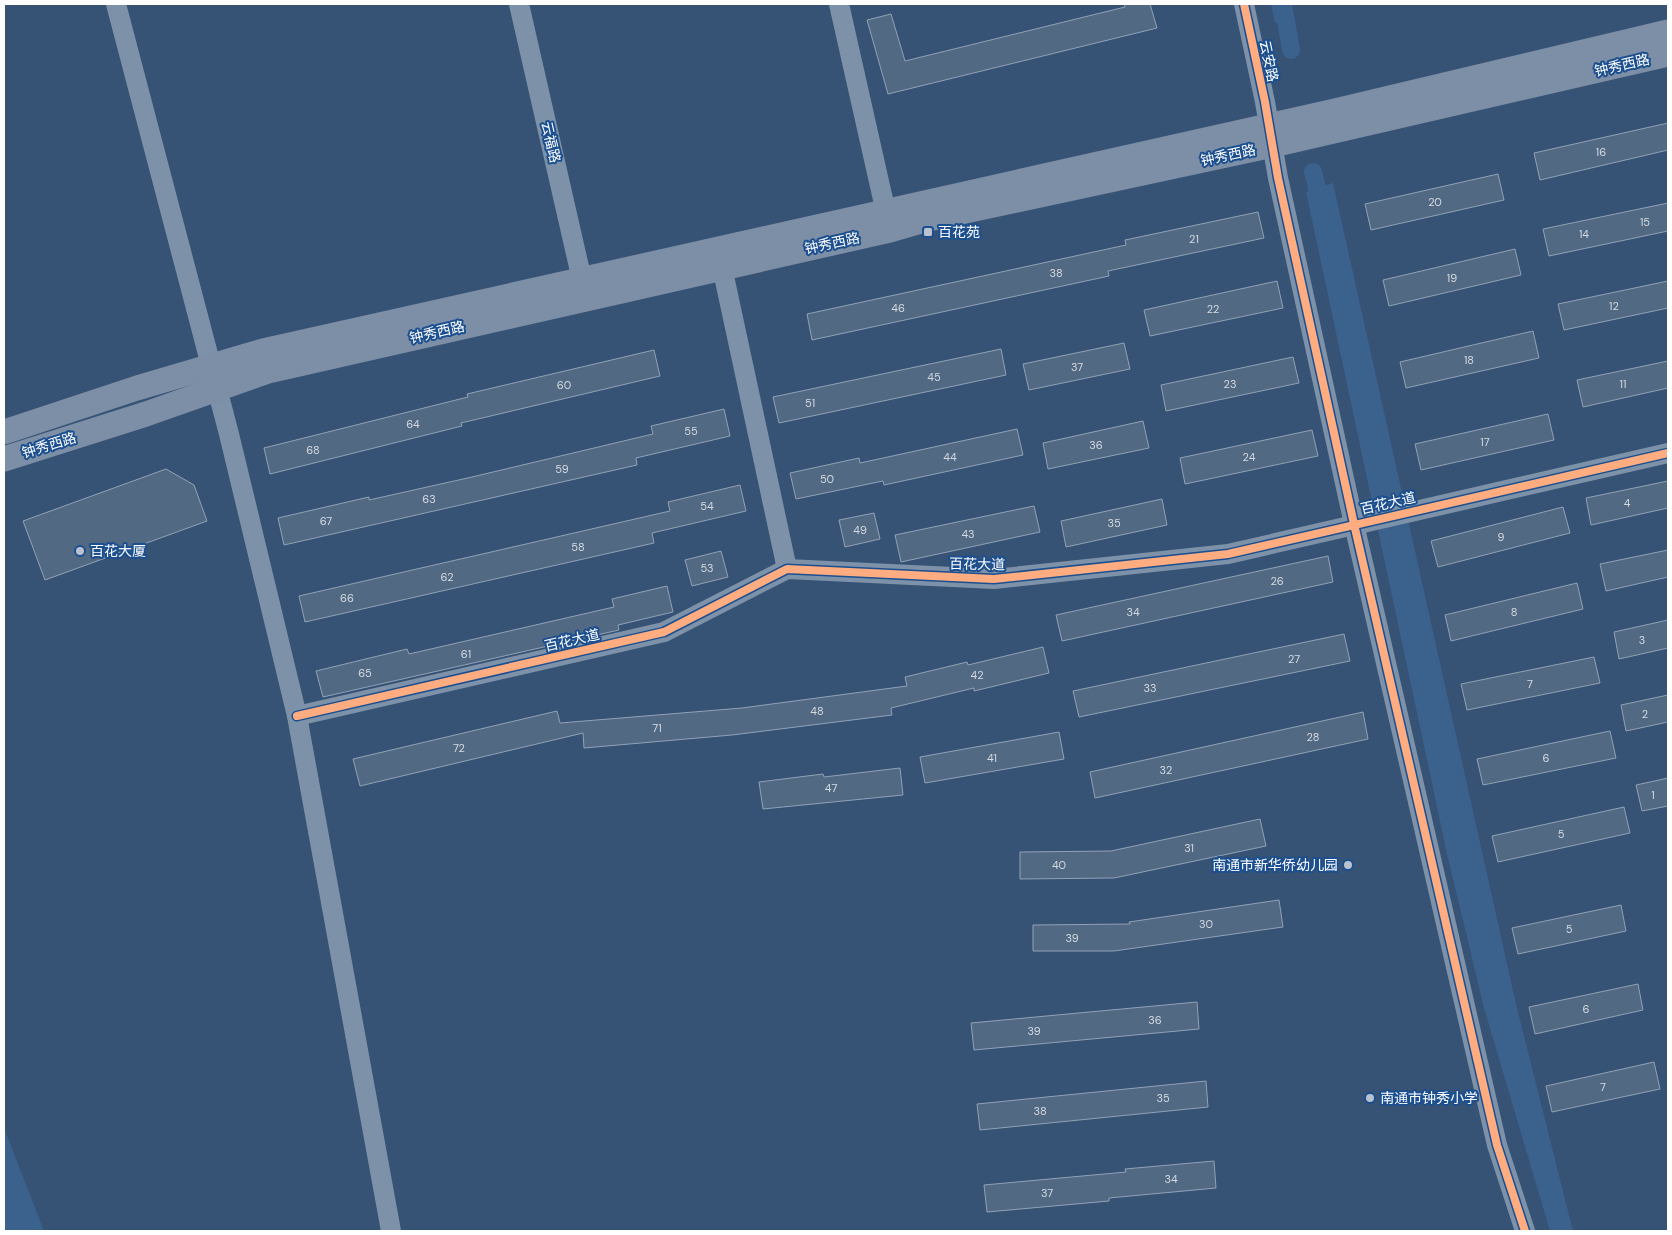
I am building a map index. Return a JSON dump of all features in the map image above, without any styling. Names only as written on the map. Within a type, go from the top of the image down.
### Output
[{"type":"main road","name":"钟秀西路","points":[[1270,135],[1668,32]]},
{"type":"main road","name":"钟秀西路","points":[[4,432],[118,394],[268,371],[720,258],[1270,135],[1668,54]]},
{"type":"main road","name":"钟秀西路","points":[[4,459],[146,414],[263,351],[582,280],[720,258]]},
{"type":"street","points":[[116,4],[213,378],[297,716],[391,1231]]},
{"type":"street","name":"云福路","points":[[519,4],[582,280]]},
{"type":"street","points":[[839,4],[888,220]]},
{"type":"street","name":"云安路","points":[[1244,4],[1278,178],[1361,522],[1497,1145],[1525,1231]]},
{"type":"street","points":[[720,258],[787,569]]},
{"type":"street","name":"百花大道","points":[[297,716],[664,632],[787,569],[994,579],[1228,554],[1668,452]]},
{"type":"water","points":[[1271,4],[1292,4],[1295,20],[1275,23]]},
{"type":"water","points":[[1333,183],[1516,1004],[1573,1231],[1550,1231],[1484,1008],[1447,854],[1306,192]]},
{"type":"water","points":[[4,1128],[44,1231],[4,1231]]},
{"type":"building","points":[[1124,4],[1150,4],[1157,28],[888,94],[867,20],[891,14],[905,61],[1125,7]]},
{"type":"building","points":[[1668,123],[1668,150],[1540,180],[1534,153]]},
{"type":"building","points":[[1498,174],[1504,200],[1371,230],[1365,204]]},
{"type":"building","points":[[1668,203],[1668,231],[1549,256],[1543,229]]},
{"type":"building","points":[[1258,212],[1264,238],[1108,271],[1109,276],[812,340],[807,314],[1126,245],[1125,240]]},
{"type":"building","points":[[1515,249],[1521,275],[1389,306],[1383,280]]},
{"type":"building","points":[[1277,281],[1283,308],[1150,336],[1144,310]]},
{"type":"building","points":[[1668,281],[1668,308],[1564,330],[1558,304]]},
{"type":"building","points":[[1533,331],[1539,358],[1406,388],[1400,362]]},
{"type":"building","points":[[1124,343],[1130,369],[1029,390],[1023,364]]},
{"type":"building","points":[[1001,349],[1006,375],[779,423],[773,397]]},
{"type":"building","points":[[654,350],[660,376],[461,423],[462,426],[270,474],[264,448],[468,397],[467,394]]},
{"type":"building","points":[[1293,357],[1299,383],[1166,411],[1161,385]]},
{"type":"building","points":[[1668,361],[1668,388],[1583,407],[1577,380]]},
{"type":"building","points":[[724,409],[730,436],[636,458],[637,465],[284,545],[278,518],[369,497],[369,500],[472,477],[653,434],[651,426]]},
{"type":"building","points":[[1548,414],[1554,440],[1421,470],[1415,444]]},
{"type":"building","points":[[1143,421],[1149,448],[1048,469],[1043,443]]},
{"type":"building","points":[[1017,429],[1023,455],[884,485],[883,481],[796,499],[790,473],[859,458],[860,463]]},
{"type":"building","points":[[1312,430],[1318,456],[1185,484],[1180,458]]},
{"type":"building","name":"百花大厦","points":[[166,469],[194,485],[207,521],[45,580],[23,521]]},
{"type":"building","points":[[1668,481],[1668,508],[1591,525],[1586,498]]},
{"type":"building","points":[[740,485],[746,511],[652,533],[654,543],[305,622],[299,596],[670,511],[668,502]]},
{"type":"building","points":[[1162,499],[1167,525],[1066,547],[1061,521]]},
{"type":"building","points":[[1034,506],[1040,532],[901,562],[895,535]]},
{"type":"building","points":[[1563,507],[1570,533],[1438,567],[1431,541]]},
{"type":"building","points":[[874,513],[880,539],[845,547],[839,520]]},
{"type":"building","points":[[1668,550],[1668,577],[1606,591],[1600,564]]},
{"type":"building","points":[[721,551],[728,577],[692,586],[685,560]]},
{"type":"building","points":[[1328,556],[1333,582],[1062,641],[1056,615]]},
{"type":"building","points":[[1577,583],[1583,609],[1451,641],[1445,615]]},
{"type":"building","points":[[667,586],[673,612],[618,625],[619,630],[323,697],[316,671],[407,649],[409,654],[614,607],[612,599]]},
{"type":"building","points":[[1668,620],[1668,648],[1619,659],[1614,632]]},
{"type":"building","points":[[1344,634],[1350,661],[1079,717],[1073,691]]},
{"type":"building","points":[[1043,647],[1049,673],[974,691],[974,688],[891,708],[892,715],[732,735],[584,748],[583,733],[360,786],[353,759],[557,711],[560,723],[742,708],[907,686],[905,677],[967,662],[968,665]]},
{"type":"building","points":[[1594,657],[1600,683],[1467,710],[1461,684]]},
{"type":"building","points":[[1668,695],[1668,722],[1626,731],[1621,705]]},
{"type":"building","points":[[1363,712],[1368,739],[1095,798],[1090,772]]},
{"type":"building","points":[[1610,731],[1616,758],[1483,785],[1477,759]]},
{"type":"building","points":[[1059,732],[1064,759],[925,783],[920,757]]},
{"type":"building","points":[[900,768],[903,795],[763,809],[759,782],[823,774],[824,777]]},
{"type":"building","points":[[1668,778],[1668,806],[1642,811],[1636,785]]},
{"type":"building","points":[[1624,807],[1630,833],[1498,862],[1492,836]]},
{"type":"building","points":[[1260,819],[1266,846],[1114,878],[1020,879],[1020,852],[1111,851]]},
{"type":"building","points":[[1279,900],[1283,927],[1114,951],[1033,951],[1033,925],[1130,924],[1129,922]]},
{"type":"building","points":[[1621,905],[1626,931],[1518,954],[1512,928]]},
{"type":"building","points":[[1638,984],[1643,1010],[1535,1034],[1529,1007]]},
{"type":"building","points":[[1197,1002],[1199,1029],[974,1050],[971,1023]]},
{"type":"building","points":[[1654,1062],[1660,1089],[1552,1112],[1546,1086]]},
{"type":"building","points":[[1206,1081],[1208,1107],[980,1130],[977,1104]]},
{"type":"building","points":[[1214,1161],[1216,1188],[1109,1198],[1109,1201],[987,1212],[984,1185],[1126,1172],[1125,1169]]},
{"type":"waterway","points":[[1286,21],[1291,50]]},
{"type":"waterway","points":[[1313,172],[1317,188]]},
{"type":"cycle path","points":[[1244,4],[1265,102],[1278,178],[1354,524],[1497,1145],[1525,1231]]},
{"type":"cycle path","points":[[297,716],[664,632],[787,569],[994,579],[1228,554],[1668,453]]},
{"type":"place","name":"百花苑","points":[[928,232]]},
{"type":"place","name":"百花大厦","points":[[80,551]]},
{"type":"place","name":"南通市新华侨幼儿园","points":[[1348,865]]},
{"type":"place","name":"南通市钟秀小学","points":[[1370,1098]]}]
